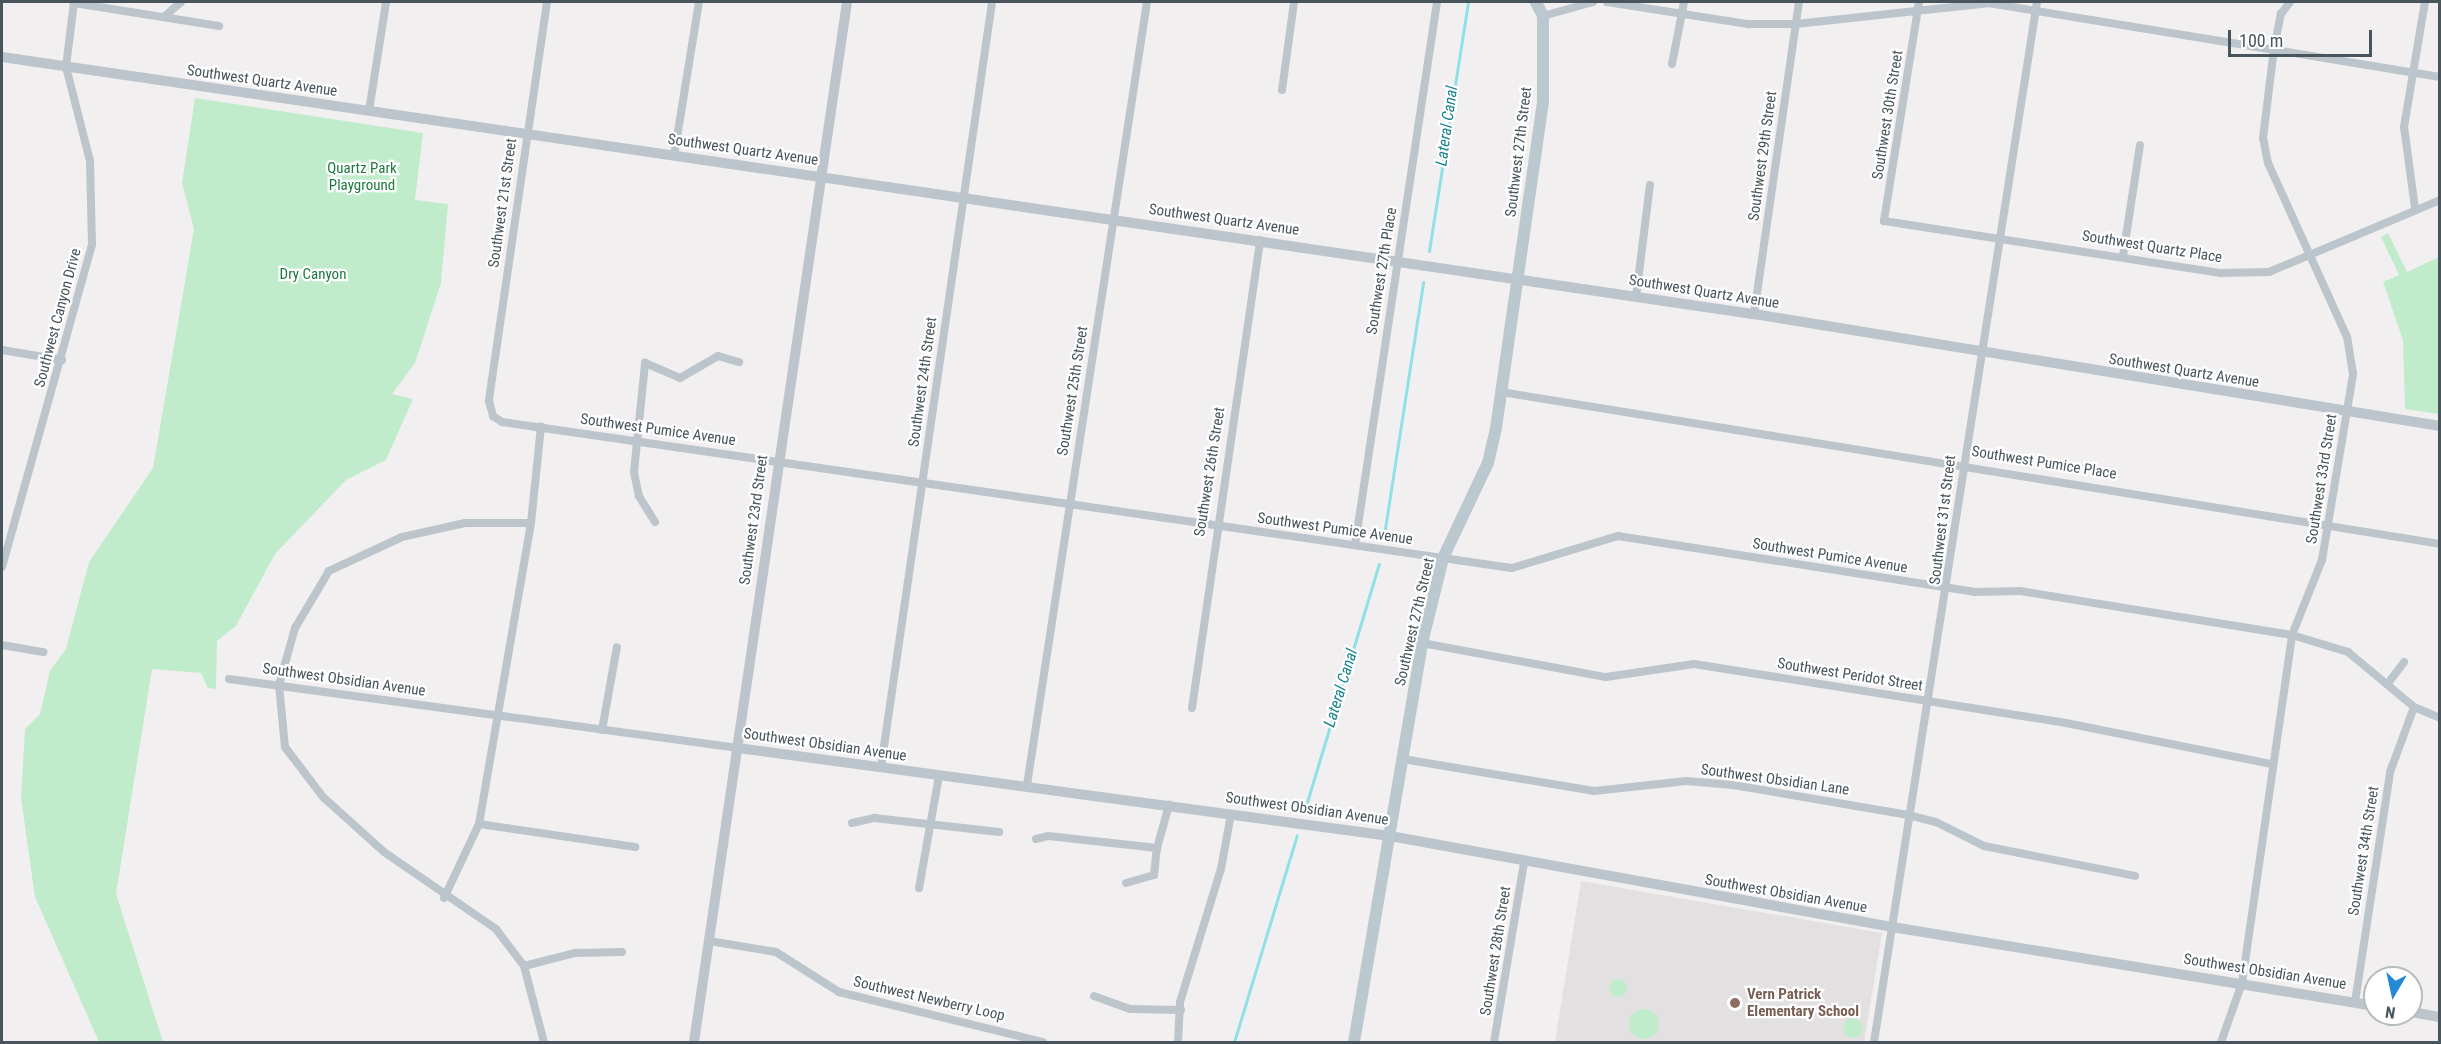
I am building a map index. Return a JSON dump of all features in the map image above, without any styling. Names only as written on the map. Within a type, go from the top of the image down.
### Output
[{"type":"main road","name":"Southwest 27th Street","points":[[1354,1042],[1422,643],[1443,558],[1488,463],[1501,392],[1543,102],[1543,16],[1536,2]]},
{"type":"street","points":[[74,2],[219,27]]},
{"type":"street","name":"Southwest Canyon Drive","points":[[2,567],[87,272],[94,217],[90,161],[66,67],[74,2]]},
{"type":"street","points":[[165,16],[181,2]]},
{"type":"street","points":[[369,111],[386,2]]},
{"type":"street","name":"Southwest 21st Street","points":[[490,409],[526,135],[547,2]]},
{"type":"street","points":[[674,156],[699,2]]},
{"type":"street","name":"Southwest 23rd Street","points":[[694,1042],[738,748],[777,461],[847,2]]},
{"type":"street","name":"Southwest 24th Street","points":[[881,767],[992,2]]},
{"type":"street","name":"Southwest 25th Street","points":[[1027,785],[1147,2]]},
{"type":"street","points":[[1281,90],[1294,2]]},
{"type":"street","name":"Southwest 27th Place","points":[[1355,545],[1437,2]]},
{"type":"street","points":[[1543,16],[1593,2]]},
{"type":"street","points":[[1607,2],[1682,13],[1796,24],[1988,3],[2439,77]]},
{"type":"street","points":[[1672,64],[1684,2]]},
{"type":"street","name":"Southwest 29th Street","points":[[1754,314],[1799,2]]},
{"type":"street","name":"Southwest 30th Street","points":[[1884,221],[1919,2]]},
{"type":"street","name":"Southwest 31st Street","points":[[1874,1042],[1926,701],[1948,588],[1977,353],[1999,237],[2037,2]]},
{"type":"street","name":"Southwest 33rd Street","points":[[2221,1042],[2242,983],[2292,635],[2322,560],[2330,524],[2353,374],[2347,337],[2268,163],[2263,138],[2274,49],[2281,14],[2290,2]]},
{"type":"street","points":[[2415,208],[2404,153],[2425,2]]},
{"type":"street","name":"Southwest Quartz Avenue","points":[[2,57],[1397,260],[1517,282],[1754,314],[1977,353],[2439,426]]},
{"type":"street","points":[[2122,256],[2140,145]]},
{"type":"street","points":[[1636,297],[1650,185]]},
{"type":"street","name":"Southwest Quartz Place","points":[[1884,221],[2221,273],[2269,272],[2310,256],[2415,208],[2439,200]]},
{"type":"street","name":"Southwest 26th Street","points":[[1192,708],[1216,525],[1260,240]]},
{"type":"street","points":[[2,350],[62,360]]},
{"type":"street","points":[[655,522],[639,496],[635,441],[645,363],[680,378],[718,356],[740,362]]},
{"type":"street","name":"Southwest Pumice Place","points":[[1501,392],[1964,463],[2439,544]]},
{"type":"street","name":"Southwest Pumice Avenue","points":[[490,409],[502,422],[1512,568],[1618,536],[1948,588],[2020,591],[2292,635],[2348,652],[2389,682],[2414,707],[2439,718]]},
{"type":"street","points":[[444,898],[479,824],[531,523],[541,427]]},
{"type":"street","points":[[531,523],[465,523],[402,537],[329,572],[295,628],[279,685],[285,747],[323,798],[444,898],[496,929],[524,966],[544,1042]]},
{"type":"street","name":"Southwest Peridot Street","points":[[1422,643],[1606,677],[1694,664],[1926,701],[2272,764]]},
{"type":"street","points":[[2,645],[43,652]]},
{"type":"street","points":[[602,730],[617,647]]},
{"type":"street","points":[[2389,682],[2404,662]]},
{"type":"street","name":"Southwest Obsidian Avenue","points":[[229,679],[497,718],[939,776],[1027,785],[1390,836],[1524,863],[1892,927],[2363,1004]]},
{"type":"street","name":"Southwest 34th Street","points":[[2355,1002],[2390,772],[2414,707]]},
{"type":"street","name":"Southwest Obsidian Lane","points":[[1403,759],[1594,791],[1686,781],[1733,785],[1908,815],[1936,822],[1984,846],[2135,876]]},
{"type":"street","points":[[919,888],[934,823],[939,776]]},
{"type":"street","points":[[1126,884],[1154,875],[1157,848],[1169,805]]},
{"type":"street","points":[[1178,1042],[1181,1010],[1231,814]]},
{"type":"street","points":[[852,823],[874,818],[999,832]]},
{"type":"street","points":[[479,824],[635,847]]},
{"type":"street","points":[[1036,839],[1048,836],[1157,848]]},
{"type":"street","name":"Southwest 28th Street","points":[[1494,1042],[1524,863]]},
{"type":"street","name":"Southwest Newberry Loop","points":[[709,941],[776,952],[839,992],[1043,1042]]},
{"type":"street","points":[[524,966],[575,953],[622,952]]},
{"type":"street","points":[[1094,996],[1130,1009],[1181,1010]]},
{"type":"street","points":[[2423,1014],[2439,1017]]},
{"type":"shaded area","points":[[1581,881],[1882,933],[1864,1042],[1555,1042]]},
{"type":"green space","name":"Dry Canyon","points":[[195,98],[423,133],[415,200],[448,204],[441,283],[415,363],[392,394],[413,399],[386,460],[346,480],[275,554],[236,626],[217,641],[216,689],[208,688],[201,673],[152,669],[116,894],[163,1042],[99,1042],[35,897],[21,798],[25,729],[40,714],[50,671],[66,649],[89,562],[153,468],[194,229],[182,183]]},
{"type":"green space","points":[[2388,233],[2407,272],[2439,257],[2439,414],[2405,409],[2403,340],[2383,282],[2399,275],[2381,237]]},
{"type":"green space","points":[[1618,979],[1624,982],[1627,988],[1624,994],[1618,997],[1612,994],[1609,988],[1612,982]]},
{"type":"green space","points":[[1644,1009],[1655,1013],[1659,1024],[1655,1035],[1644,1039],[1633,1035],[1629,1024],[1633,1013]]},
{"type":"green space","points":[[1853,1018],[1860,1021],[1863,1028],[1860,1035],[1853,1038],[1846,1035],[1843,1028],[1846,1021]]},
{"type":"waterway","name":"Lateral Canal","points":[[1429,251],[1468,2]]},
{"type":"waterway","name":"Lateral Canal","points":[[1384,535],[1423,282]]},
{"type":"waterway","name":"Lateral Canal","points":[[1304,812],[1379,564]]},
{"type":"waterway","name":"Lateral Canal","points":[[1234,1042],[1297,835]]},
{"type":"place","name":"Vern Patrick Elementary School","points":[[1735,1003]]},
{"type":"park label","name":"Quartz Park Playground","points":[[362,176]]}]
